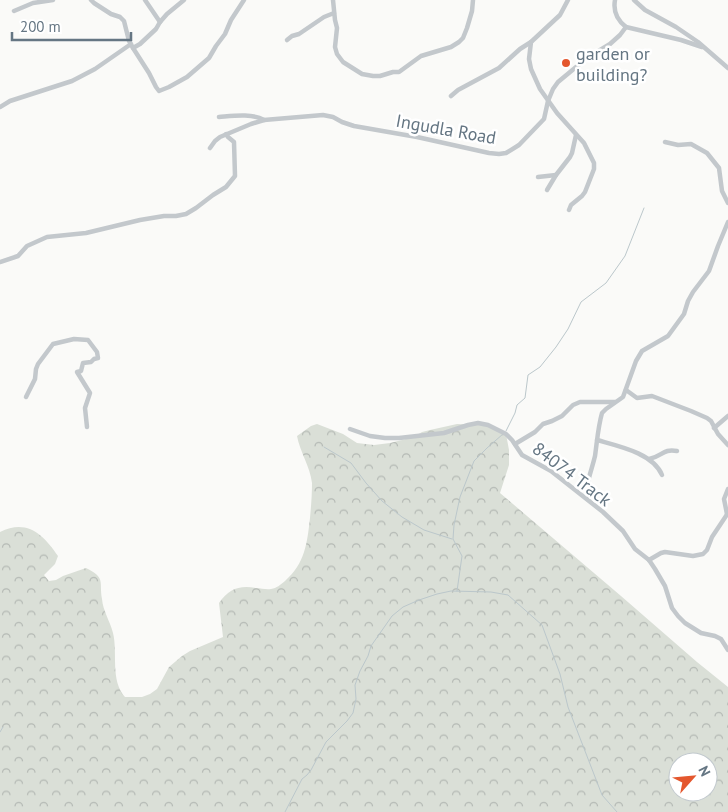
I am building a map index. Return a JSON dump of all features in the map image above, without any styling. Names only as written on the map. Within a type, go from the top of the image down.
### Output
[{"type":"street","points":[[14,11],[33,3],[53,0]]},
{"type":"street","points":[[92,0],[124,21],[132,46],[159,91],[188,76],[209,58],[244,0]]},
{"type":"street","points":[[145,0],[160,22]]},
{"type":"street","points":[[0,107],[10,101],[72,81],[132,46],[140,44],[184,0]]},
{"type":"street","points":[[333,0],[338,32],[335,47],[337,54],[343,62],[362,74],[373,76],[399,72],[421,56],[460,42],[469,23],[473,0]]},
{"type":"street","points":[[451,96],[458,90],[499,68],[520,49],[531,42],[560,15],[568,0]]},
{"type":"street","points":[[615,0],[615,13],[620,22],[626,26],[705,48]]},
{"type":"street","points":[[634,0],[645,10],[676,27],[728,68]]},
{"type":"street","points":[[287,40],[324,17],[334,13]]},
{"type":"street","name":"Ingudla Road","points":[[210,148],[216,140],[226,134],[264,120],[328,116],[354,126],[499,154],[506,153],[516,148],[544,119],[553,89],[562,79],[587,58],[620,36],[626,26]]},
{"type":"street","points":[[531,42],[530,69],[540,89],[557,113],[584,143],[593,160],[594,169],[585,192],[571,205],[569,210]]},
{"type":"street","points":[[219,117],[256,117],[264,120]]},
{"type":"street","points":[[0,262],[18,256],[28,246],[47,237],[86,233],[140,220],[186,214],[226,187],[235,176],[234,142],[226,134]]},
{"type":"street","points":[[547,190],[556,174],[571,155],[576,135]]},
{"type":"street","points":[[665,142],[678,145],[691,144],[707,153],[719,168],[722,191],[728,203]]},
{"type":"street","points":[[538,178],[556,174]]},
{"type":"street","points":[[587,499],[588,477],[594,458],[602,413],[623,397],[639,355],[646,348],[668,336],[684,314],[693,292],[710,272],[728,222]]},
{"type":"street","points":[[26,397],[35,379],[38,364],[53,344],[74,338],[88,340],[97,352],[98,358],[91,362],[83,363],[77,372],[90,393],[85,408],[87,427]]},
{"type":"street","points":[[626,390],[637,398],[650,396],[709,419],[718,434],[728,445]]},
{"type":"street","points":[[515,444],[535,432],[543,424],[564,415],[575,404],[580,402],[617,402]]},
{"type":"street","points":[[714,428],[728,416]]},
{"type":"street","name":"84074 Track","points":[[350,429],[370,436],[399,438],[444,433],[478,423],[488,425],[506,434],[522,454],[551,472],[587,499],[623,531],[635,549],[649,560],[662,580],[672,608],[678,616],[701,633],[721,639],[728,650]]},
{"type":"street","points":[[597,440],[630,450],[649,459],[658,466],[662,475]]},
{"type":"street","points":[[649,459],[668,450],[677,451]]},
{"type":"street","points":[[649,560],[665,552],[697,556],[707,550],[712,537],[728,514],[724,499],[728,489]]},
{"type":"green space","points":[[317,424],[343,434],[357,443],[374,445],[414,437],[422,432],[457,424],[488,425],[506,434],[509,465],[500,493],[728,687],[728,812],[0,812],[0,532],[10,528],[27,528],[41,535],[47,541],[58,556],[55,564],[44,575],[49,581],[86,568],[99,577],[105,612],[113,633],[116,675],[120,690],[125,697],[142,697],[157,689],[169,667],[182,656],[223,637],[219,603],[227,594],[235,589],[244,587],[275,588],[285,581],[297,567],[304,552],[308,536],[312,483],[297,436]]},
{"type":"waterway","points":[[506,431],[517,405],[525,398],[528,375],[540,367],[556,347],[568,329],[581,302],[606,283],[625,256],[644,208]]},
{"type":"waterway","points":[[457,591],[462,556],[453,539],[460,497],[474,461],[503,434]]},
{"type":"waterway","points":[[324,447],[351,463],[382,501],[402,517],[424,530],[452,539]]},
{"type":"waterway","points":[[285,812],[302,779],[311,770],[326,742],[353,713],[356,699],[355,685],[360,671],[371,646],[392,616],[403,607],[419,600],[451,591],[491,592],[508,595],[542,625],[560,674],[568,707],[602,795],[617,812]]},
{"type":"waterway","points":[[0,732],[3,727]]},
{"type":"place","name":"garden or building?","points":[[566,63]]}]
